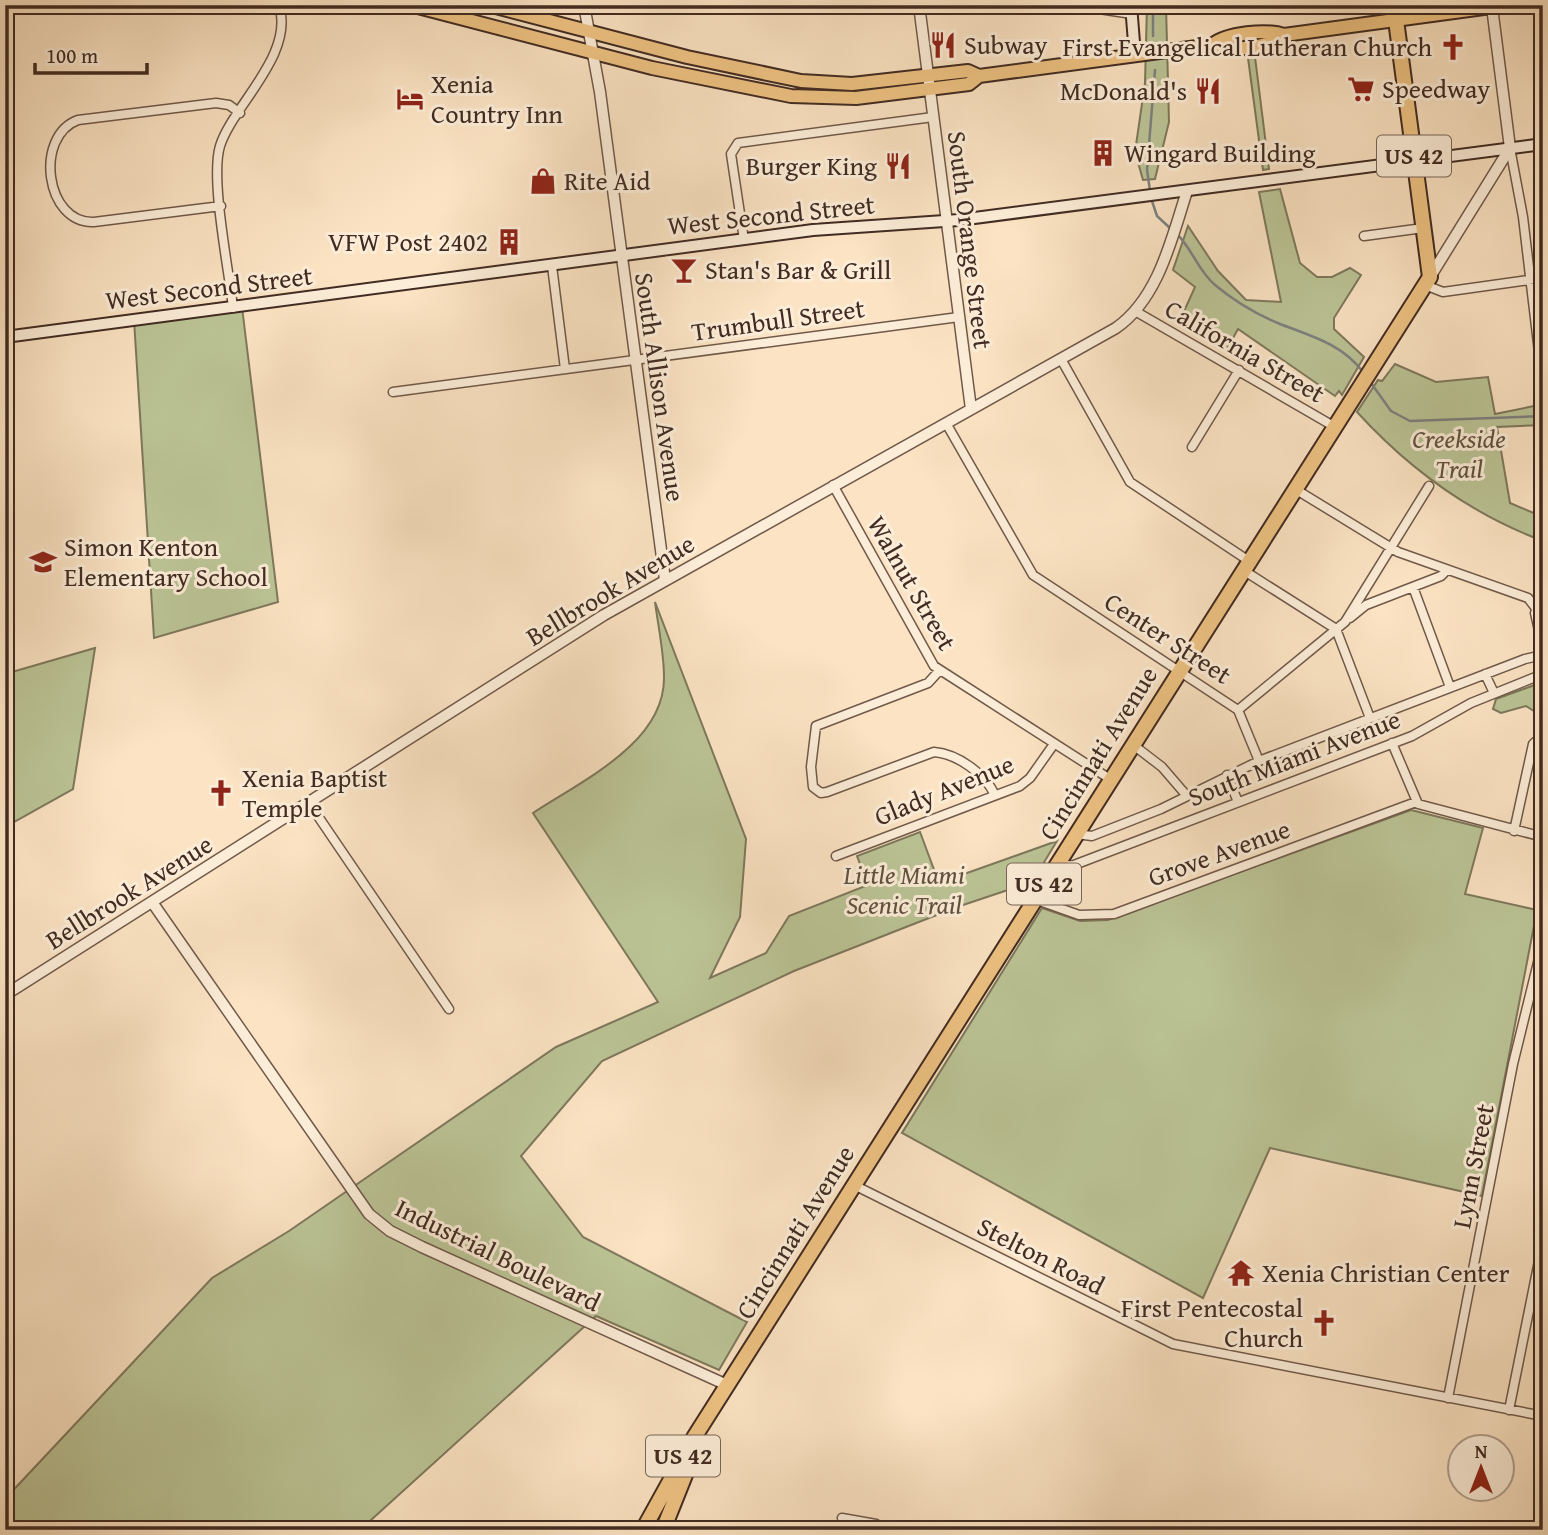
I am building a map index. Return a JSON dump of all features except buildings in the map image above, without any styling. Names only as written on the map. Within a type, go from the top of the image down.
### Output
[{"type":"highway","points":[[1395,5],[1397,20]]},
{"type":"highway","name":"US 42","points":[[1397,20],[1427,281]]},
{"type":"highway","name":"Cincinnati Avenue","points":[[643,1530],[727,1385],[1427,281]]},
{"type":"highway","name":"Cincinnati Avenue","points":[[663,1530],[687,1468],[727,1385]]},
{"type":"main road","points":[[410,5],[716,83],[791,96],[856,98],[929,83],[968,71],[979,76],[1212,45],[1220,39],[1247,35],[1274,32],[1284,35],[1506,5]]},
{"type":"main road","points":[[488,5],[590,34],[813,83],[929,83]]},
{"type":"main road","points":[[1131,9],[1135,55]]},
{"type":"main road","name":"West Second Street","points":[[5,337],[837,227],[946,222],[1543,144]]},
{"type":"street","points":[[233,308],[218,154],[227,132],[271,60],[280,30],[279,5]]},
{"type":"street","name":"South Allison Avenue","points":[[584,5],[622,256],[664,580]]},
{"type":"street","name":"South Orange Street","points":[[919,5],[971,409]]},
{"type":"street","points":[[1073,5],[1131,9]]},
{"type":"street","points":[[1492,7],[1510,148],[1523,217],[1543,386]]},
{"type":"street","points":[[221,206],[94,222],[77,220],[67,215],[58,202],[52,148],[61,130],[78,120],[216,103],[229,105],[240,113]]},
{"type":"street","points":[[744,240],[731,154],[738,143],[933,117]]},
{"type":"street","name":"Cincinnati Avenue","points":[[1427,281],[1510,148]]},
{"type":"street","name":"Bellbrook Avenue","points":[[5,995],[664,580],[1116,328],[1135,311],[1158,273],[1186,191]]},
{"type":"street","points":[[1364,236],[1423,228]]},
{"type":"street","points":[[552,265],[565,369]]},
{"type":"street","points":[[1427,281],[1443,292],[1543,278]]},
{"type":"street","name":"California Street","points":[[1135,311],[1335,427]]},
{"type":"street","name":"Trumbull Street","points":[[393,392],[959,317]]},
{"type":"street","points":[[1060,359],[1130,482],[1336,629],[1370,718]]},
{"type":"street","points":[[1192,447],[1239,370]]},
{"type":"street","name":"Center Street","points":[[946,423],[1033,575],[1238,710],[1345,622],[1430,486]]},
{"type":"street","name":"Walnut Street","points":[[833,485],[931,662],[939,671],[1110,779]]},
{"type":"street","points":[[1295,489],[1391,549],[1528,598],[1535,607],[1543,648]]},
{"type":"street","points":[[1345,622],[1366,605],[1441,576],[1447,570]]},
{"type":"street","points":[[1413,587],[1450,687]]},
{"type":"street","points":[[1535,607],[1543,590]]},
{"type":"street","points":[[1076,834],[1092,836],[1187,796],[1259,761],[1450,687],[1543,655]]},
{"type":"street","points":[[939,671],[928,683],[816,726],[811,767],[813,787],[821,793],[827,792],[934,752],[949,755],[972,769],[988,783],[995,795]]},
{"type":"street","points":[[1485,674],[1494,694]]},
{"type":"street","name":"South Miami Avenue","points":[[1055,866],[1074,865],[1392,743],[1494,694],[1543,674]]},
{"type":"street","points":[[1238,710],[1259,761]]},
{"type":"street","points":[[1514,831],[1533,744],[1543,735]]},
{"type":"street","points":[[1392,743],[1416,802],[1543,837]]},
{"type":"street","name":"Glady Avenue","points":[[836,856],[1027,782],[1054,744]]},
{"type":"street","points":[[1132,744],[1154,759],[1187,796]]},
{"type":"street","points":[[1227,775],[1238,802]]},
{"type":"street","name":"Grove Avenue","points":[[1034,898],[1079,915],[1114,914],[1416,802]]},
{"type":"street","points":[[309,803],[449,1009]]},
{"type":"street","name":"Industrial Boulevard","points":[[152,902],[369,1214],[422,1247],[727,1385]]},
{"type":"street","name":"Lynn Street","points":[[1448,1398],[1513,1064],[1543,942]]},
{"type":"street","points":[[1532,992],[1543,995]]},
{"type":"street","name":"Stelton Road","points":[[854,1185],[1173,1344],[1543,1416]]},
{"type":"street","points":[[1509,1410],[1543,1241]]},
{"type":"street","points":[[842,1518],[876,1524],[875,1530]]},
{"type":"green space","points":[[1147,5],[1166,5],[1169,122],[1155,179],[1143,180],[1135,152],[1145,83]]},
{"type":"green space","points":[[1255,57],[1269,169],[1263,170],[1248,58]]},
{"type":"green space","points":[[1280,189],[1300,263],[1317,277],[1332,277],[1350,268],[1361,275],[1334,318],[1334,329],[1364,357],[1342,395],[1339,391],[1335,396],[1238,329],[1227,349],[1181,318],[1195,287],[1173,270],[1188,226],[1218,271],[1246,300],[1281,302],[1259,192]]},
{"type":"green space","points":[[242,307],[278,602],[154,638],[134,320]]},
{"type":"green space","name":"Creekside Trail","points":[[1395,364],[1436,382],[1488,377],[1495,414],[1539,405],[1543,425],[1497,427],[1510,503],[1543,517],[1543,541],[1491,517],[1442,488],[1398,452],[1357,412],[1378,380],[1382,381]]},
{"type":"green space","name":"Little Miami Scenic Trail","points":[[655,602],[746,839],[740,917],[710,978],[766,953],[789,916],[868,885],[857,856],[920,832],[939,883],[1057,841],[1032,882],[957,907],[794,971],[602,1061],[521,1156],[583,1237],[747,1322],[719,1370],[596,1316],[360,1530],[5,1530],[5,1499],[212,1278],[289,1231],[556,1047],[658,1002],[533,813],[617,758],[636,741],[651,722],[661,700],[664,677]]},
{"type":"green space","points":[[95,648],[73,789],[5,827],[5,674]]},
{"type":"green space","points":[[1543,682],[1543,717],[1526,706],[1501,713],[1493,709],[1496,699]]},
{"type":"green space","points":[[1411,810],[1483,828],[1465,894],[1537,910],[1482,1196],[1270,1148],[1203,1298],[902,1133],[1042,908],[1080,921],[1108,920]]},
{"type":"waterway","points":[[1153,5],[1153,36]]},
{"type":"waterway","points":[[1150,191],[1147,170],[1155,70]]},
{"type":"waterway","points":[[1151,198],[1157,216],[1171,229]]},
{"type":"waterway","points":[[1176,233],[1204,273],[1222,291],[1263,316],[1336,348],[1346,354],[1363,372]]},
{"type":"waterway","points":[[1371,383],[1391,411],[1410,421],[1543,416]]},
{"type":"place","name":"Subway","points":[[943,45]]},
{"type":"place","name":"First Evangelical Lutheran Church","points":[[1453,47]]},
{"type":"place","name":"Speedway","points":[[1361,89]]},
{"type":"place","name":"McDonald's","points":[[1208,91]]},
{"type":"place","name":"Xenia Country Inn","points":[[410,99]]},
{"type":"place","name":"Wingard Building","points":[[1103,153]]},
{"type":"place","name":"Burger King","points":[[898,166]]},
{"type":"place","name":"Rite Aid","points":[[543,181]]},
{"type":"place","name":"VFW Post 2402","points":[[509,242]]},
{"type":"place","name":"Stan's Bar & Grill","points":[[684,270]]},
{"type":"place","name":"Simon Kenton Elementary School","points":[[43,562]]},
{"type":"place","name":"Xenia Baptist Temple","points":[[221,793]]},
{"type":"place","name":"Xenia Christian Center","points":[[1241,1273]]},
{"type":"place","name":"First Pentecostal Church","points":[[1324,1323]]}]
